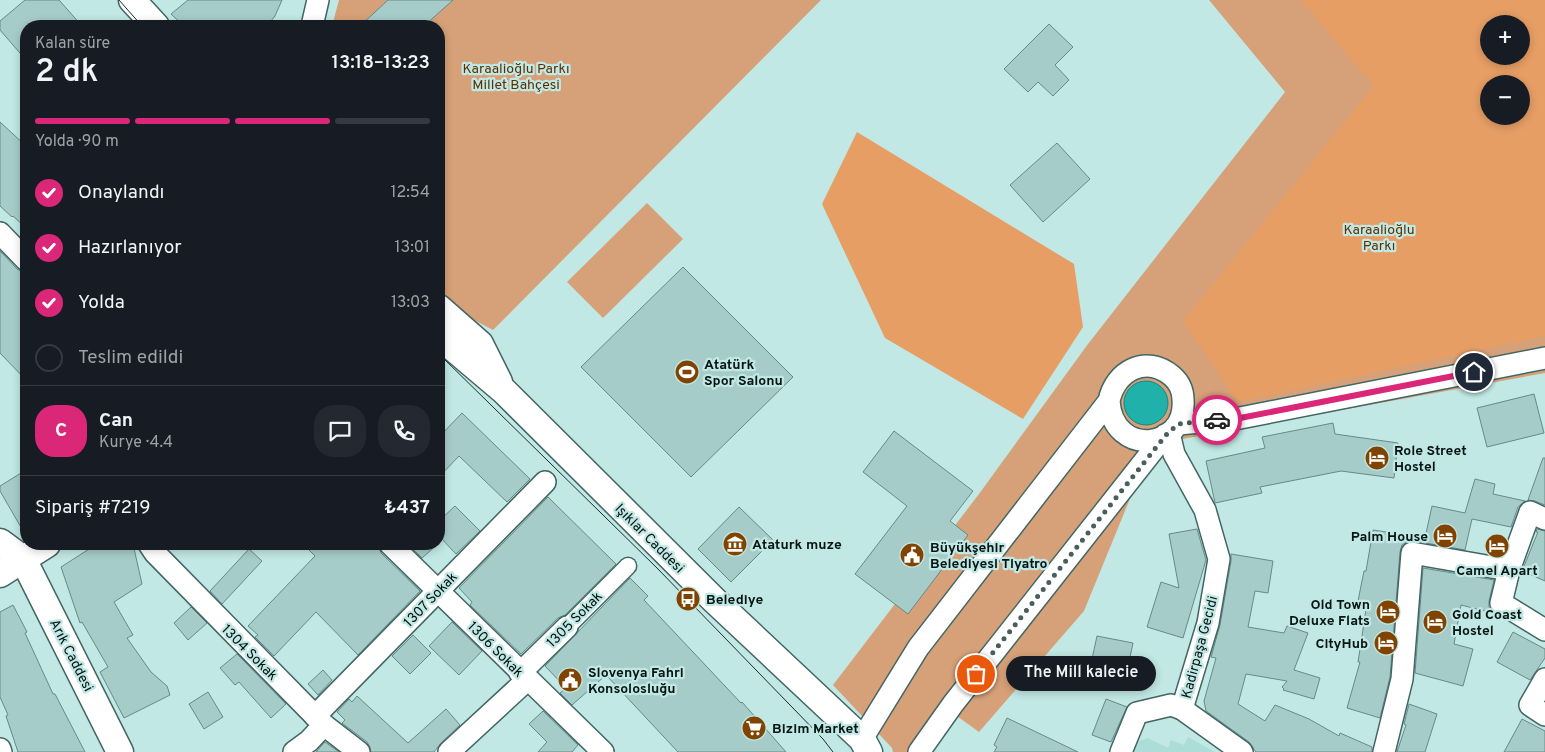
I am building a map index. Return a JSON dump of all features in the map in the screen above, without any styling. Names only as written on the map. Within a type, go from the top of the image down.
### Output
[{"type":"street","points":[[132,0],[150,20]]},
{"type":"street","points":[[313,20],[318,0]]},
{"type":"street","points":[[0,233],[20,254]]},
{"type":"street","points":[[445,313],[480,344],[504,392]]},
{"type":"street","name":"Işıklar Caddesi","points":[[445,341],[504,392],[714,600],[866,745]]},
{"type":"street","points":[[1109,401],[1113,420],[1126,435],[1144,441],[1154,440],[1171,431],[1545,358]]},
{"type":"street","points":[[866,745],[918,648],[1109,401],[1115,383],[1130,370],[1139,367],[1158,368],[1167,372],[1175,379],[1183,396],[1184,405],[1171,431],[952,704],[919,752]]},
{"type":"street","name":"Kadirpaşa Gecidi","points":[[1171,431],[1174,454],[1204,510],[1219,560],[1208,624],[1182,709],[1242,752]]},
{"type":"street","name":"1307 Sokak","points":[[294,752],[309,741],[319,721],[437,591],[545,482]]},
{"type":"street","points":[[1545,519],[1530,512],[1509,570],[1501,603],[1545,630]]},
{"type":"street","points":[[0,542],[23,559]]},
{"type":"street","points":[[0,574],[37,550]]},
{"type":"street","name":"1304 Sokak","points":[[153,550],[319,721],[359,752]]},
{"type":"street","name":"1306 Sokak","points":[[396,550],[603,752]]},
{"type":"street","points":[[1384,752],[1402,679],[1412,553],[1509,570]]},
{"type":"street","name":"Arık Caddesi","points":[[23,559],[120,752]]},
{"type":"street","name":"1305 Sokak","points":[[449,752],[524,676],[567,626],[628,566]]},
{"type":"street","points":[[1545,679],[1530,705],[1545,715]]},
{"type":"street","points":[[1121,752],[1137,714],[1171,705],[1182,709]]},
{"type":"shaded area","points":[[1188,737],[1215,752],[1127,752],[1132,743],[1148,738],[1168,748],[1171,740],[1184,745]]},
{"type":"green space","name":"Karaalioğlu Parkı Millet Bahçesi","points":[[339,0],[821,0],[493,330],[474,320],[445,298],[445,20],[334,20]]},
{"type":"green space","name":"Karaalioğlu Parkı","points":[[1209,0],[1545,0],[1545,373],[1177,440],[1145,462],[1084,611],[979,732],[950,711],[919,752],[893,752],[892,748],[833,685],[979,494],[1088,344],[1285,92]]},
{"type":"green space","points":[[1301,0],[1545,0],[1545,336],[1238,402],[1183,321],[1374,86]]},
{"type":"green space","points":[[857,132],[1074,264],[1083,327],[1023,419],[885,338],[822,204]]},
{"type":"green space","points":[[647,203],[683,239],[603,318],[567,282]]},
{"type":"water","points":[[1150,381],[1162,387],[1167,394],[1167,412],[1162,419],[1155,424],[1142,425],[1134,422],[1127,415],[1124,399],[1127,391],[1134,384]]},
{"type":"building","points":[[25,0],[59,0],[77,20],[20,20],[20,53],[0,30],[0,21]]},
{"type":"building","points":[[188,0],[282,0],[272,20],[178,20],[171,14]]},
{"type":"building","points":[[388,0],[453,0],[431,20],[366,20]]},
{"type":"building","points":[[1049,24],[1073,47],[1055,65],[1069,80],[1053,96],[1038,82],[1028,92],[1004,69]]},
{"type":"building","points":[[0,122],[20,140],[20,222],[0,206]]},
{"type":"building","points":[[1057,143],[1090,179],[1043,222],[1010,185]]},
{"type":"building","points":[[0,251],[20,271],[20,374],[0,353]]},
{"type":"building","name":"Atatürk Spor Salonu","points":[[683,267],[793,377],[691,477],[581,367]]},
{"type":"building","points":[[1534,394],[1544,433],[1487,447],[1477,408]]},
{"type":"building","points":[[462,413],[530,479],[507,502],[459,456],[445,471],[445,431]]},
{"type":"building","points":[[1333,423],[1335,434],[1398,443],[1394,478],[1341,471],[1260,487],[1262,493],[1215,503],[1206,461],[1265,448],[1262,437]]},
{"type":"building","points":[[894,431],[973,491],[950,521],[968,535],[908,614],[855,574],[907,506],[863,472]]},
{"type":"building","points":[[1543,458],[1545,458],[1545,505],[1528,500]]},
{"type":"building","points":[[20,474],[20,526],[0,491],[0,486]]},
{"type":"building","points":[[1475,479],[1495,484],[1493,494],[1525,501],[1518,507],[1511,527],[1472,519],[1465,550],[1414,541],[1408,541],[1402,545],[1390,677],[1380,718],[1347,708],[1360,662],[1358,662],[1367,603],[1358,601],[1364,571],[1366,571],[1373,530],[1425,538],[1432,506],[1465,513]]},
{"type":"building","points":[[548,497],[616,564],[565,615],[558,618],[521,654],[470,605],[472,602],[459,588]]},
{"type":"building","points":[[455,506],[480,531],[456,554],[445,542],[445,515]]},
{"type":"building","name":"Ataturk muze","points":[[739,507],[773,540],[731,582],[698,549]]},
{"type":"building","points":[[1197,529],[1206,560],[1183,638],[1147,627],[1161,582],[1179,588],[1169,534]]},
{"type":"building","points":[[1537,529],[1545,531],[1545,581],[1522,571],[1538,532],[1536,532]]},
{"type":"building","points":[[88,550],[134,550],[142,584],[114,602],[133,635],[127,638],[151,672],[167,686],[170,695],[124,718],[100,672],[108,667],[82,622],[80,623],[61,567]]},
{"type":"building","points":[[248,550],[262,561],[222,604],[210,591]]},
{"type":"building","points":[[309,550],[380,550],[420,591],[358,655],[316,612],[274,656],[255,637],[258,635],[248,626],[315,556]]},
{"type":"building","points":[[414,550],[431,550],[422,558]]},
{"type":"building","points":[[1231,554],[1273,561],[1268,593],[1255,591],[1248,627],[1284,633],[1287,626],[1308,633],[1294,670],[1320,678],[1314,699],[1283,690],[1282,687],[1287,681],[1246,674],[1238,704],[1265,721],[1275,705],[1309,719],[1339,736],[1340,733],[1372,747],[1372,752],[1256,752],[1249,742],[1206,711],[1204,701],[1216,658],[1211,657],[1220,625]]},
{"type":"building","points":[[1423,568],[1494,580],[1489,601],[1489,607],[1493,613],[1461,605],[1454,644],[1473,649],[1463,686],[1415,673]]},
{"type":"building","points":[[630,578],[648,596],[644,600],[742,702],[786,752],[678,752],[606,675],[572,705],[560,693],[566,688],[545,666]]},
{"type":"building","points":[[13,605],[27,632],[25,633],[53,694],[55,694],[85,752],[18,752],[6,716],[8,715],[0,697],[0,612]]},
{"type":"building","points":[[191,607],[207,623],[188,640],[174,623]]},
{"type":"building","points":[[452,622],[482,651],[459,675],[429,646]]},
{"type":"building","points":[[1513,632],[1545,649],[1545,658],[1530,680],[1497,662]]},
{"type":"building","points":[[413,635],[431,653],[410,674],[392,656]]},
{"type":"building","points":[[1097,636],[1133,643],[1126,676],[1090,668]]},
{"type":"building","points":[[237,654],[286,704],[271,718],[239,682],[235,685],[220,668]]},
{"type":"building","points":[[323,670],[332,680],[318,695],[308,684]]},
{"type":"building","points":[[208,692],[223,717],[204,729],[189,704]]},
{"type":"building","points":[[357,696],[408,743],[446,709],[460,725],[434,752],[371,752],[367,742],[342,723],[345,720],[337,712],[349,699],[352,702]]},
{"type":"building","points":[[1106,699],[1127,707],[1111,742],[1092,735]]},
{"type":"building","points":[[1409,704],[1437,714],[1425,752],[1397,752],[1406,725],[1404,724]]},
{"type":"building","points":[[543,711],[578,745],[572,752],[538,752],[547,742],[529,724]]},
{"type":"building","points":[[1007,718],[1078,752],[994,752],[997,747],[994,745]]},
{"type":"building","points":[[1522,719],[1545,731],[1545,752],[1504,752]]},
{"type":"building","points":[[325,742],[339,752],[316,752]]},
{"type":"tram line","points":[[119,0],[137,20]]},
{"type":"tram line","points":[[445,360],[657,568],[823,739],[833,752]]},
{"type":"way so far","points":[[976,674],[1166,435],[1178,424],[1217,420]]},
{"type":"place","name":"Atatürk Spor Salonu","points":[[687,372]]},
{"type":"place","name":"Role Street Hostel","points":[[1377,458]]},
{"type":"place","name":"Palm House","points":[[1445,536]]},
{"type":"place","name":"Ataturk muze","points":[[735,544]]},
{"type":"place","name":"Camel Apart","points":[[1497,546]]},
{"type":"place","name":"Büyükşehir Belediyesi Tiyatro","points":[[912,555]]},
{"type":"place","name":"Belediye","points":[[688,599]]},
{"type":"place","name":"Old Town Deluxe Flats","points":[[1388,612]]},
{"type":"place","name":"Gold Coast Hostel","points":[[1435,622]]},
{"type":"place","name":"CityHub","points":[[1386,643]]},
{"type":"place","name":"The Mill kalecie","points":[[976,674]]},
{"type":"place","name":"Slovenya Fahri Konsolosluğu","points":[[570,680]]},
{"type":"place","name":"Bizim Market","points":[[754,728]]},
{"type":"route","points":[[1217,420],[1235,419],[1474,372]]}]
